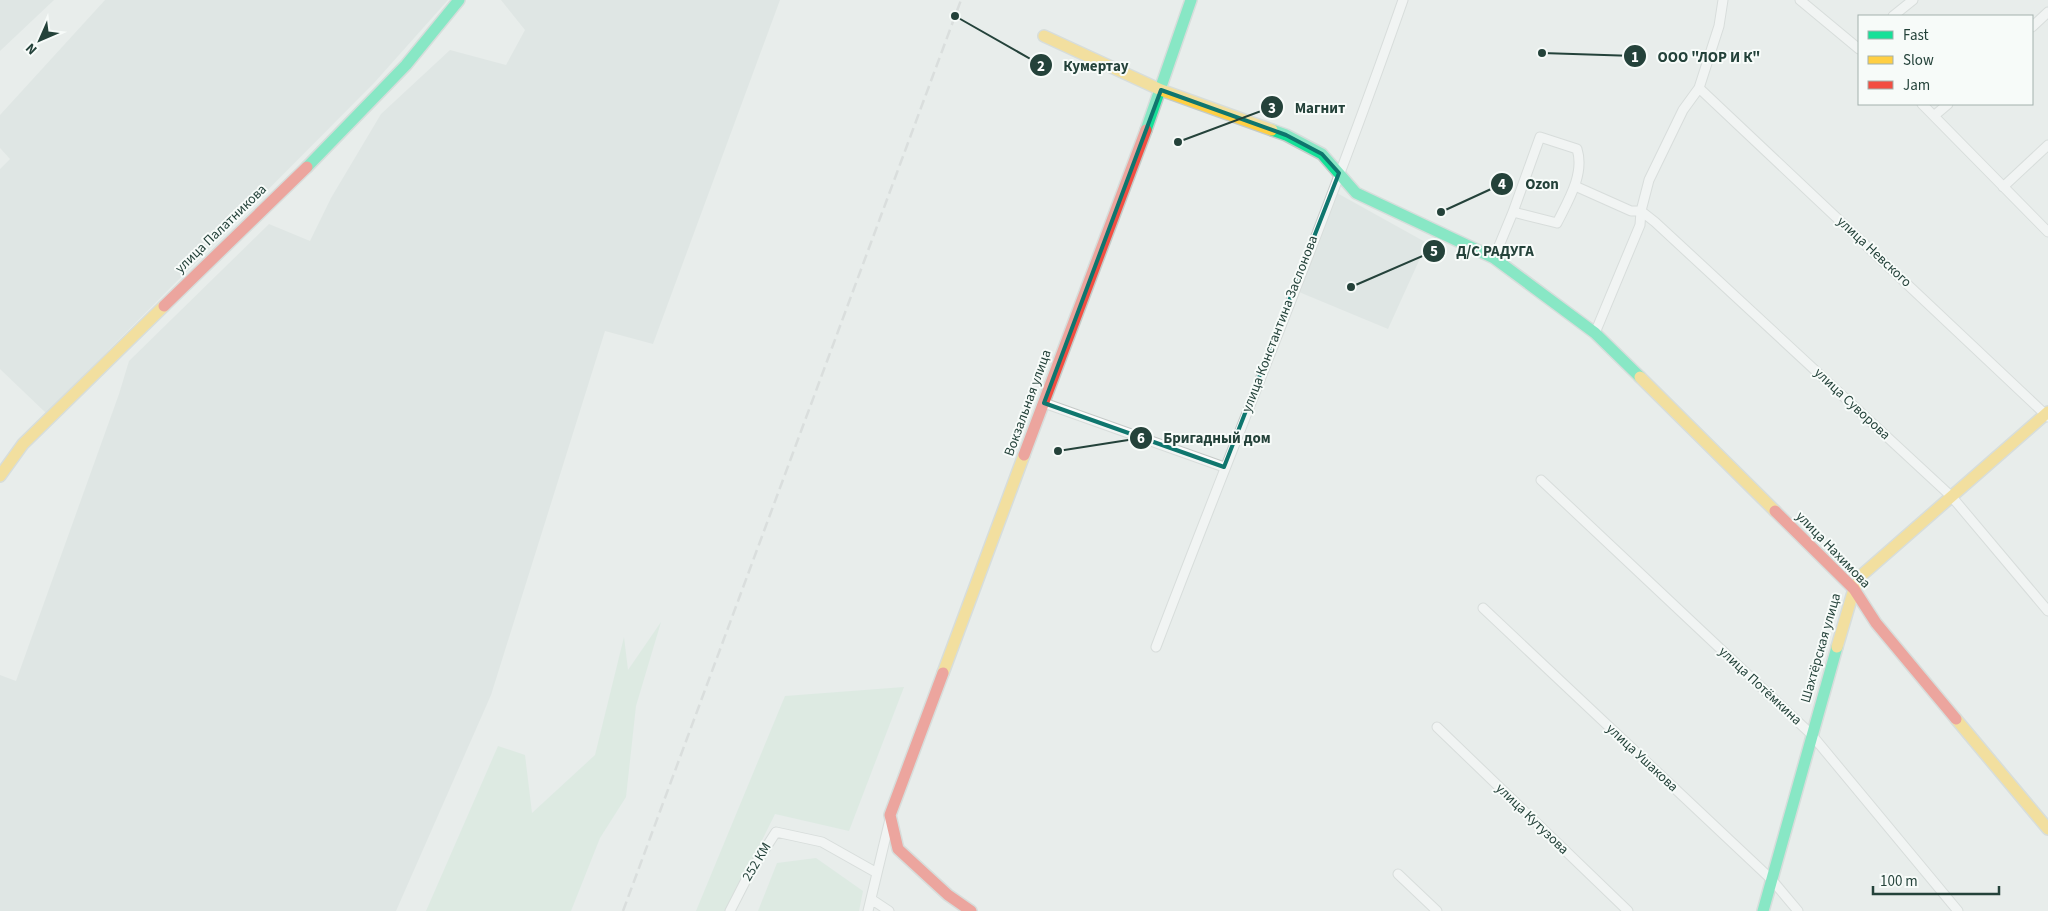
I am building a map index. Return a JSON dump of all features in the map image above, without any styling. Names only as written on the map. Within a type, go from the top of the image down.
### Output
[{"type":"street","name":"улица Палатникова","points":[[0,476],[23,444],[323,150],[406,65],[458,0]]},
{"type":"street","name":"Вокзальная улица","points":[[890,815],[1161,90],[1191,0]]},
{"type":"street","name":"улица Константина Заслонова","points":[[1156,647],[1224,467],[1353,141],[1403,0]]},
{"type":"street","points":[[1595,333],[1640,225],[1641,211],[1649,180],[1683,110],[1699,88],[1719,26],[1722,0]]},
{"type":"street","points":[[1800,0],[1858,48]]},
{"type":"street","points":[[1894,15],[1913,0]]},
{"type":"street","points":[[2033,26],[2048,12]]},
{"type":"street","name":"улица Нахимова","points":[[1044,36],[1161,90],[1286,135],[1322,154],[1356,193],[1494,258],[1595,333],[1854,589],[1876,622],[2048,830]]},
{"type":"street","name":"улица Невского","points":[[1699,88],[2047,414]]},
{"type":"street","points":[[1923,105],[2048,232]]},
{"type":"street","points":[[1935,115],[1947,105]]},
{"type":"street","points":[[1494,258],[1513,212],[1540,136],[1577,149],[1581,160],[1575,186],[1557,223],[1513,212]]},
{"type":"street","points":[[2003,187],[2048,145]]},
{"type":"street","points":[[1575,186],[1630,211],[1641,211]]},
{"type":"street","name":"улица Суворова","points":[[1641,211],[1952,497],[2048,611]]},
{"type":"street","points":[[1044,403],[1224,467]]},
{"type":"street","name":"Шахтёрская улица","points":[[1763,911],[1811,734],[1854,589],[1863,574],[2047,414]]},
{"type":"street","name":"улица Потёмкина","points":[[1541,480],[1811,734],[1958,911]]},
{"type":"street","name":"улица Ушакова","points":[[1483,608],[1772,880],[1798,911]]},
{"type":"street","name":"улица Кутузова","points":[[1437,727],[1628,911]]},
{"type":"street","points":[[868,911],[890,815]]},
{"type":"street","points":[[890,815],[898,849],[948,895],[971,911]]},
{"type":"street","name":"252 КМ","points":[[730,911],[749,874],[776,832],[822,842],[877,873]]},
{"type":"street","points":[[1398,874],[1437,911]]},
{"type":"street","points":[[871,899],[889,911]]},
{"type":"highlighted area","points":[[1161,90],[1286,135],[1322,154],[1339,173],[1224,467],[1044,403]]},
{"type":"shaded area","points":[[0,0],[54,0],[0,51]]},
{"type":"shaded area","points":[[105,0],[448,0],[374,83],[46,413],[0,369],[0,169],[10,159],[0,148],[0,115]]},
{"type":"shaded area","points":[[501,0],[780,0],[653,344],[605,331],[491,695],[396,911],[0,911],[0,675],[16,681],[119,394],[129,361],[269,224],[310,241],[331,198],[381,114],[450,50],[506,65],[525,30]]},
{"type":"shaded area","points":[[1337,193],[1427,243],[1388,329],[1299,292]]},
{"type":"green space","points":[[661,622],[636,706],[626,797],[600,838],[571,911],[426,911],[498,746],[525,755],[532,813],[595,755],[624,637],[628,670]]},
{"type":"green space","points":[[904,687],[849,831],[775,814],[727,911],[696,911],[785,696]]},
{"type":"green space","points":[[816,858],[863,891],[859,911],[758,911],[777,863]]},
{"type":"railway","points":[[623,911],[961,0]]},
{"type":"traffic: fast","points":[[307,167],[406,65],[459,0]]},
{"type":"traffic: fast","points":[[1146,130],[1191,0]]},
{"type":"traffic: fast","points":[[1272,130],[1286,135],[1322,154],[1356,193],[1494,258],[1595,333],[1640,377]]},
{"type":"traffic: fast","points":[[1763,911],[1837,647]]},
{"type":"traffic: slow","points":[[1044,36],[1161,90],[1272,130]]},
{"type":"traffic: slow","points":[[0,476],[23,444],[164,306]]},
{"type":"traffic: slow","points":[[1640,377],[1775,511]]},
{"type":"traffic: slow","points":[[1837,647],[1854,589],[1863,574],[2048,412]]},
{"type":"traffic: slow","points":[[943,673],[1024,455]]},
{"type":"traffic: slow","points":[[1956,719],[2048,829]]},
{"type":"traffic: jam","points":[[1024,455],[1146,130]]},
{"type":"traffic: jam","points":[[164,306],[307,167]]},
{"type":"traffic: jam","points":[[1775,511],[1854,589],[1876,623],[1956,719]]},
{"type":"traffic: jam","points":[[943,673],[890,815],[898,849],[948,895],[971,911]]},
{"type":"place","name":"Кумертау","points":[[955,16]]},
{"type":"place","name":"ООО \"ЛОР И К\"","points":[[1542,53]]},
{"type":"place","name":"Магнит","points":[[1178,142]]},
{"type":"place","name":"Ozon","points":[[1441,212]]},
{"type":"place","name":"Д/С РАДУГА","points":[[1351,287]]},
{"type":"place","name":"Бригадный дом","points":[[1058,451]]}]
